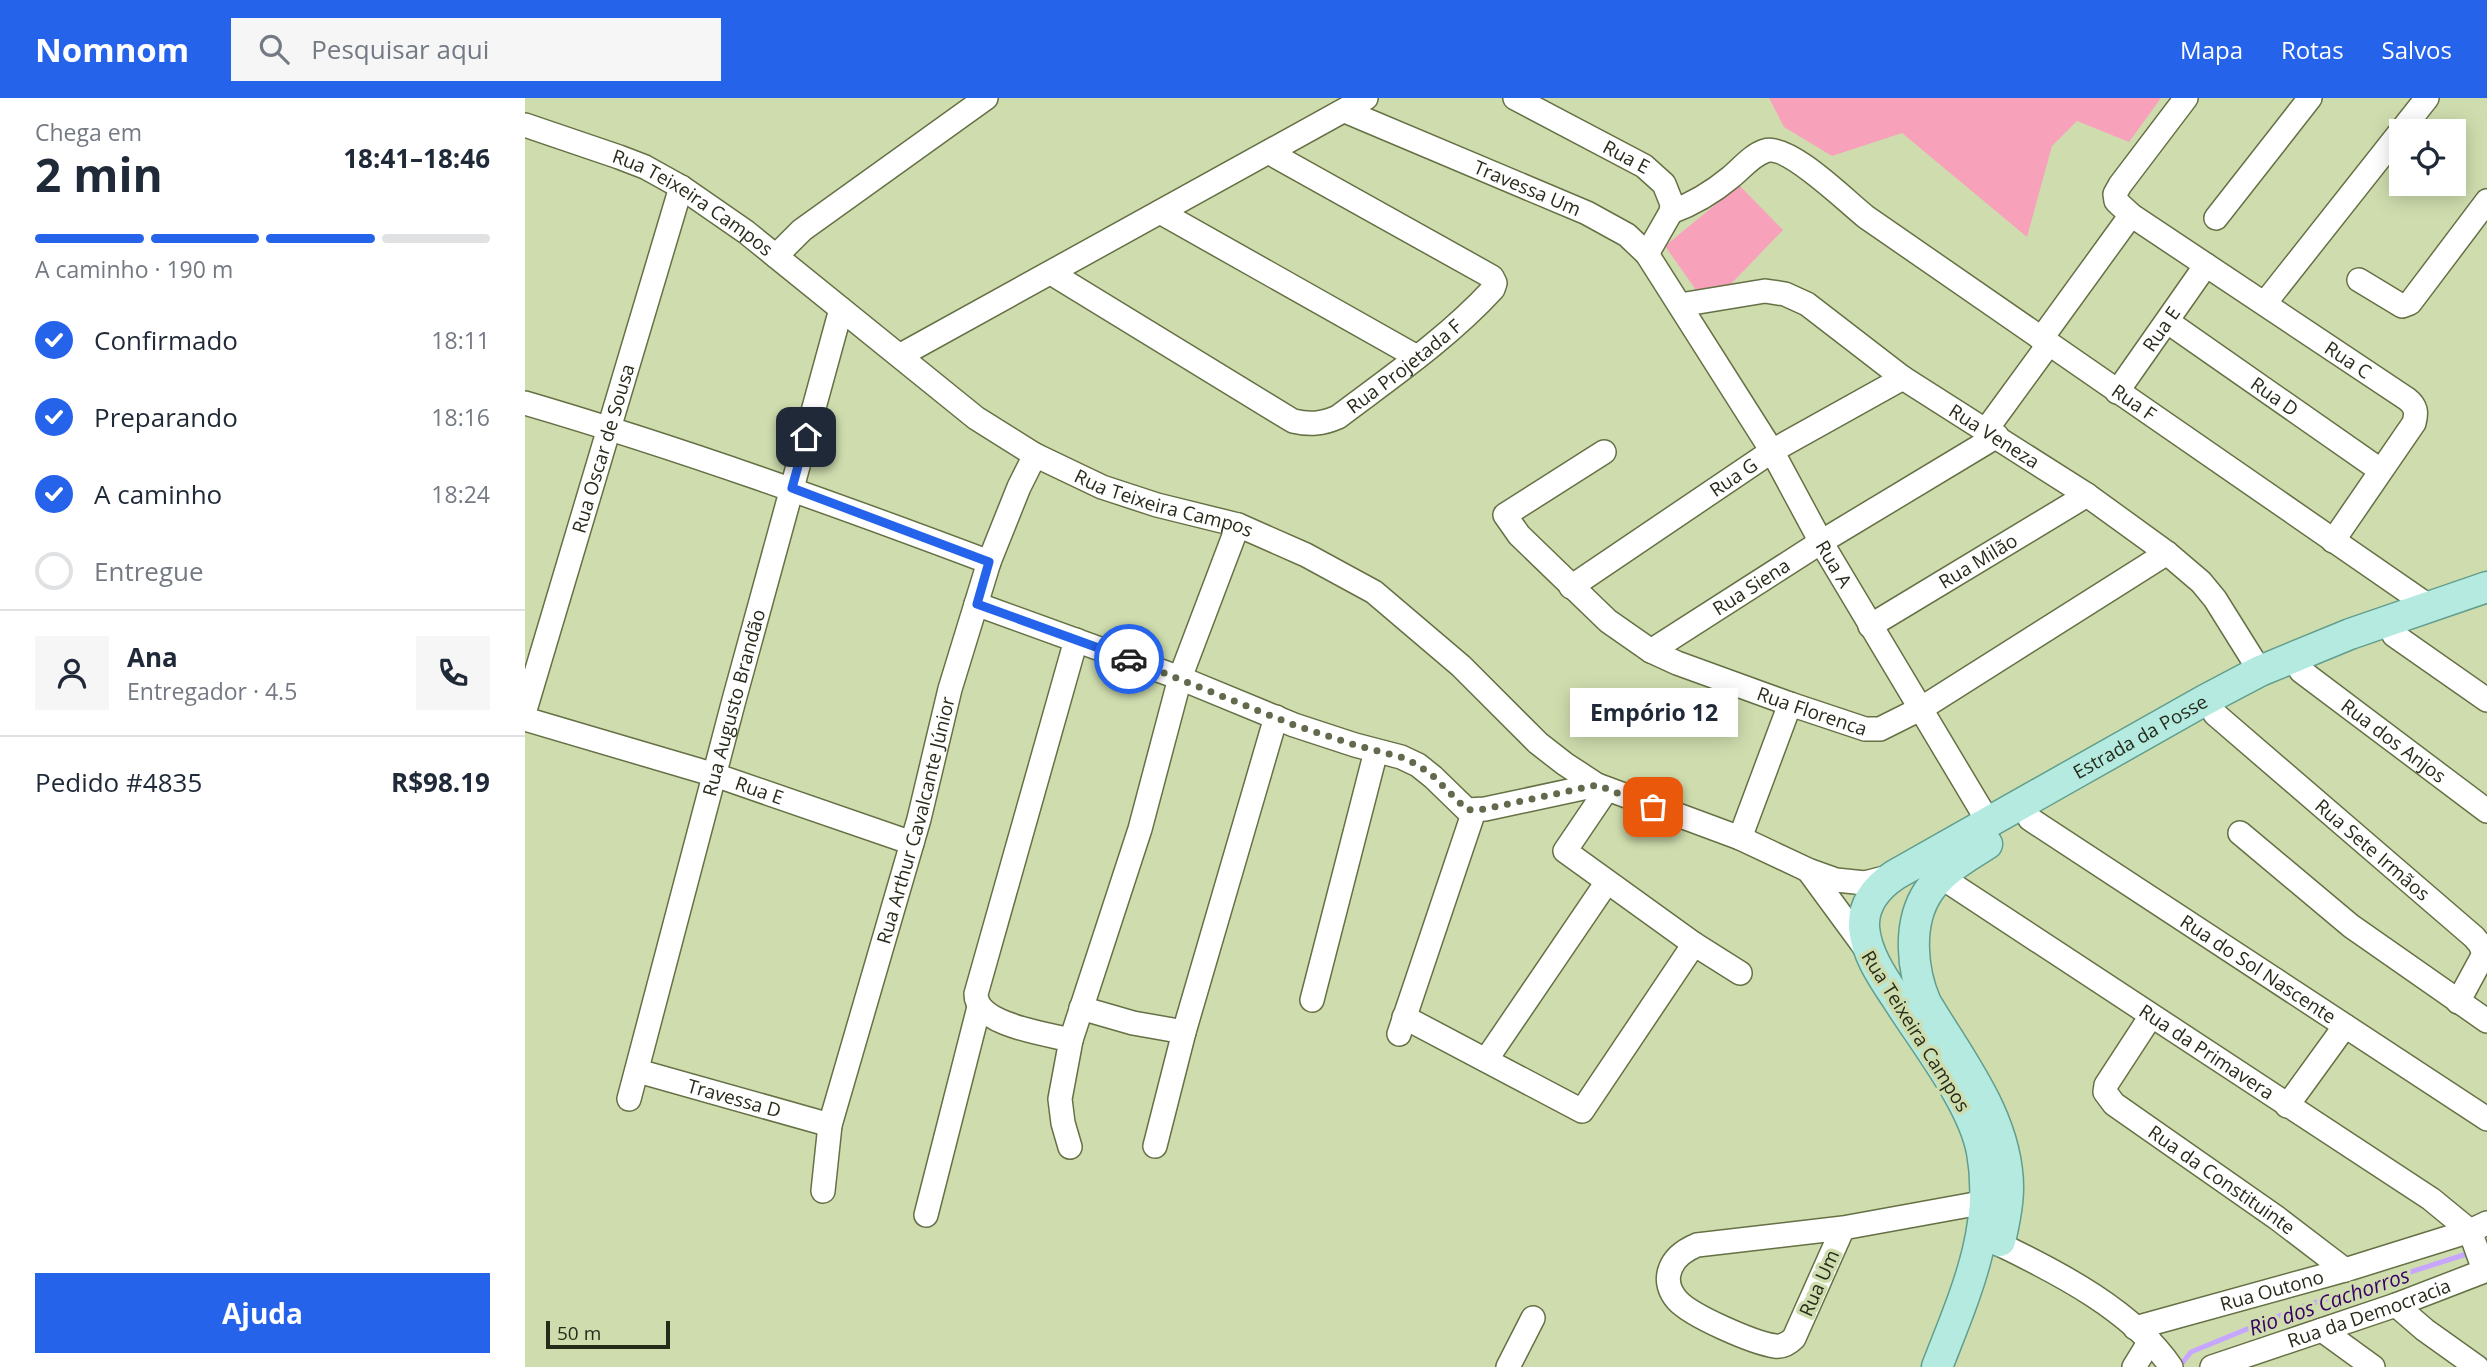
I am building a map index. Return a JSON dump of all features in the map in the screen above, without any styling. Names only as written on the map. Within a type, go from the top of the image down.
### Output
[{"type":"main road","name":"Estrada da Posse","points":[[1873,958],[1866,938],[1865,916],[1875,892],[1895,875],[2260,671],[2408,611],[2487,587]]},
{"type":"main road","name":"Estrada da Posse","points":[[1933,889],[1974,852],[2030,819],[2215,713],[2301,671],[2408,611],[2487,605]]},
{"type":"main road","points":[[1895,875],[1913,885],[1933,889]]},
{"type":"main road","name":"Rua Teixeira Campos","points":[[1933,889],[1916,930],[1914,957],[1919,988],[1980,1092],[2000,1139],[2008,1188],[2006,1214],[1990,1279],[1957,1367]]},
{"type":"main road","points":[[1873,958],[1888,962],[1914,957]]},
{"type":"main road","name":"Rua Teixeira Campos","points":[[1873,958],[1888,986],[1962,1100],[1981,1148],[1986,1202],[1984,1230],[1978,1257],[1937,1367]]},
{"type":"street","points":[[776,256],[802,230],[986,98]]},
{"type":"street","points":[[901,355],[1366,98]]},
{"type":"street","points":[[2186,98],[2115,194],[2116,201],[2131,215],[2265,303],[2427,98]]},
{"type":"street","points":[[2216,218],[2310,98]]},
{"type":"street","name":"Rua E","points":[[1533,101],[1655,174],[1670,194],[1671,212]]},
{"type":"street","name":"Travessa Um","points":[[1345,111],[1587,213],[1627,235],[1647,254],[1680,305]]},
{"type":"street","name":"Rua Teixeira Campos","points":[[525,125],[628,160],[681,187],[726,217],[776,256],[976,418],[1035,456],[1102,487],[1157,505],[1238,525],[1306,555],[1374,592],[1461,666],[1538,743],[1602,787],[1740,838],[1808,870],[1848,882],[1865,883],[1895,875]]},
{"type":"street","name":"Rua F","points":[[1671,212],[1706,195],[1767,150],[1788,155],[1866,217],[2333,541],[2408,611],[2487,700]]},
{"type":"street","name":"Rua Projetada F","points":[[1051,272],[1293,421],[1324,423],[1338,417],[1417,356],[1488,295],[1495,283],[1492,277],[1270,153]]},
{"type":"street","name":"Rua Oscar de Sousa","points":[[525,710],[681,187]]},
{"type":"street","points":[[2360,280],[2395,303],[2402,306],[2410,303],[2487,201]]},
{"type":"street","points":[[1160,212],[1417,356]]},
{"type":"street","points":[[1647,254],[1671,212]]},
{"type":"street","points":[[1991,433],[2045,342],[2131,215]]},
{"type":"street","name":"Rua E","points":[[2117,392],[2206,265]]},
{"type":"street","name":"Rua Veneza","points":[[1680,305],[1765,291],[1785,294],[1807,304],[1903,378],[2087,495],[2167,553],[2201,582],[2215,599],[2260,671]]},
{"type":"street","name":"Rua C","points":[[2265,303],[2413,403],[2417,414],[2414,423],[2380,470]]},
{"type":"street","name":"Rua A","points":[[1680,305],[1772,451],[1821,542],[1989,823]]},
{"type":"street","name":"Rua Augusto Brandão","points":[[629,1099],[841,309]]},
{"type":"street","name":"Rua D","points":[[2168,322],[2380,470]]},
{"type":"street","name":"Rua G","points":[[1571,587],[1772,451],[1903,378]]},
{"type":"street","points":[[525,403],[792,488],[989,562]]},
{"type":"street","name":"Rua Siena","points":[[1651,651],[1991,433]]},
{"type":"street","name":"Rua Florenca","points":[[1604,452],[1505,515],[1518,535],[1608,621],[1651,651],[1790,705],[1865,729],[1880,729],[1922,708],[2167,553]]},
{"type":"street","name":"Rua Arthur Cavalcante Júnior","points":[[823,1191],[831,1125],[912,843],[950,689],[989,562],[1019,486],[1035,456]]},
{"type":"street","points":[[2333,541],[2380,470]]},
{"type":"street","name":"Rua Milão","points":[[1870,626],[2087,495]]},
{"type":"street","points":[[1070,1147],[1060,1099],[1071,1040],[1140,829],[1180,678],[1238,525]]},
{"type":"street","points":[[977,604],[1180,678],[1276,717],[1401,757],[1433,776],[1461,806],[1474,811],[1602,787]]},
{"type":"street","points":[[926,1215],[979,1007],[976,994],[1076,640]]},
{"type":"street","name":"Rua dos Anjos","points":[[2301,671],[2487,811]]},
{"type":"street","points":[[1740,838],[1790,705]]},
{"type":"street","name":"Rua Sete Irmãos","points":[[2215,713],[2480,944],[2484,954],[2458,1002]]},
{"type":"street","points":[[1154,1146],[1184,1032],[1276,717]]},
{"type":"street","name":"Rua E","points":[[525,719],[715,775],[912,843]]},
{"type":"street","points":[[1312,1000],[1376,751]]},
{"type":"street","points":[[1602,787],[1565,851],[1739,973]]},
{"type":"street","points":[[1474,811],[1401,1026],[1486,1060],[1582,1111],[1694,944]]},
{"type":"street","name":"Rua do Sol Nascente","points":[[2030,819],[2487,1119]]},
{"type":"street","points":[[2240,833],[2351,926],[2487,1021]]},
{"type":"street","name":"Rua Teixeira Campos","points":[[1808,870],[1873,958]]},
{"type":"street","points":[[1486,1060],[1607,882]]},
{"type":"street","name":"Rua da Primavera","points":[[1933,889],[2151,1016],[2431,1199],[2480,1249]]},
{"type":"street","points":[[979,1007],[988,1016],[1002,1022],[1071,1040]]},
{"type":"street","points":[[1080,1008],[1133,1023],[1184,1032]]},
{"type":"street","name":"Rua da Constituinte","points":[[2151,1016],[2106,1085],[2105,1092],[2117,1108],[2277,1218],[2345,1270]]},
{"type":"street","points":[[2287,1106],[2345,1026]]},
{"type":"street","name":"Travessa D","points":[[638,1071],[831,1125]]},
{"type":"street","points":[[1843,1228],[1986,1202]]},
{"type":"street","name":"Rua Um","points":[[1843,1228],[1794,1338],[1789,1343],[1775,1346],[1688,1310],[1670,1290],[1668,1276],[1671,1267],[1678,1256],[1697,1245],[1843,1228]]},
{"type":"street","points":[[1999,1244],[2067,1279],[2155,1348],[2134,1367]]},
{"type":"street","name":"Rua Outono","points":[[2155,1348],[2345,1270],[2480,1249]]},
{"type":"street","name":"Rua da Democracia","points":[[2212,1367],[2396,1305],[2480,1249]]},
{"type":"street","points":[[2396,1305],[2477,1367]]},
{"type":"street","points":[[1508,1367],[1534,1318]]},
{"type":"street","points":[[2322,1331],[2373,1367]]},
{"type":"shaded area","points":[[1769,98],[2161,98],[2129,142],[2077,121],[2052,146],[2027,237],[1902,133],[1832,156],[1784,127]]},
{"type":"shaded area","points":[[1739,185],[1783,230],[1730,285],[1696,290],[1665,246]]},
{"type":"waterway","name":"Rio dos Cachorros","points":[[2179,1367],[2191,1352],[2301,1307],[2473,1252]]},
{"type":"way so far","points":[[1129,659],[1294,725],[1401,757],[1433,776],[1467,810],[1485,809],[1597,785],[1653,807]]},
{"type":"place","name":"Empório 12","points":[[1653,807]]},
{"type":"route","points":[[806,437],[792,488],[989,562],[977,604],[1129,659]]}]
